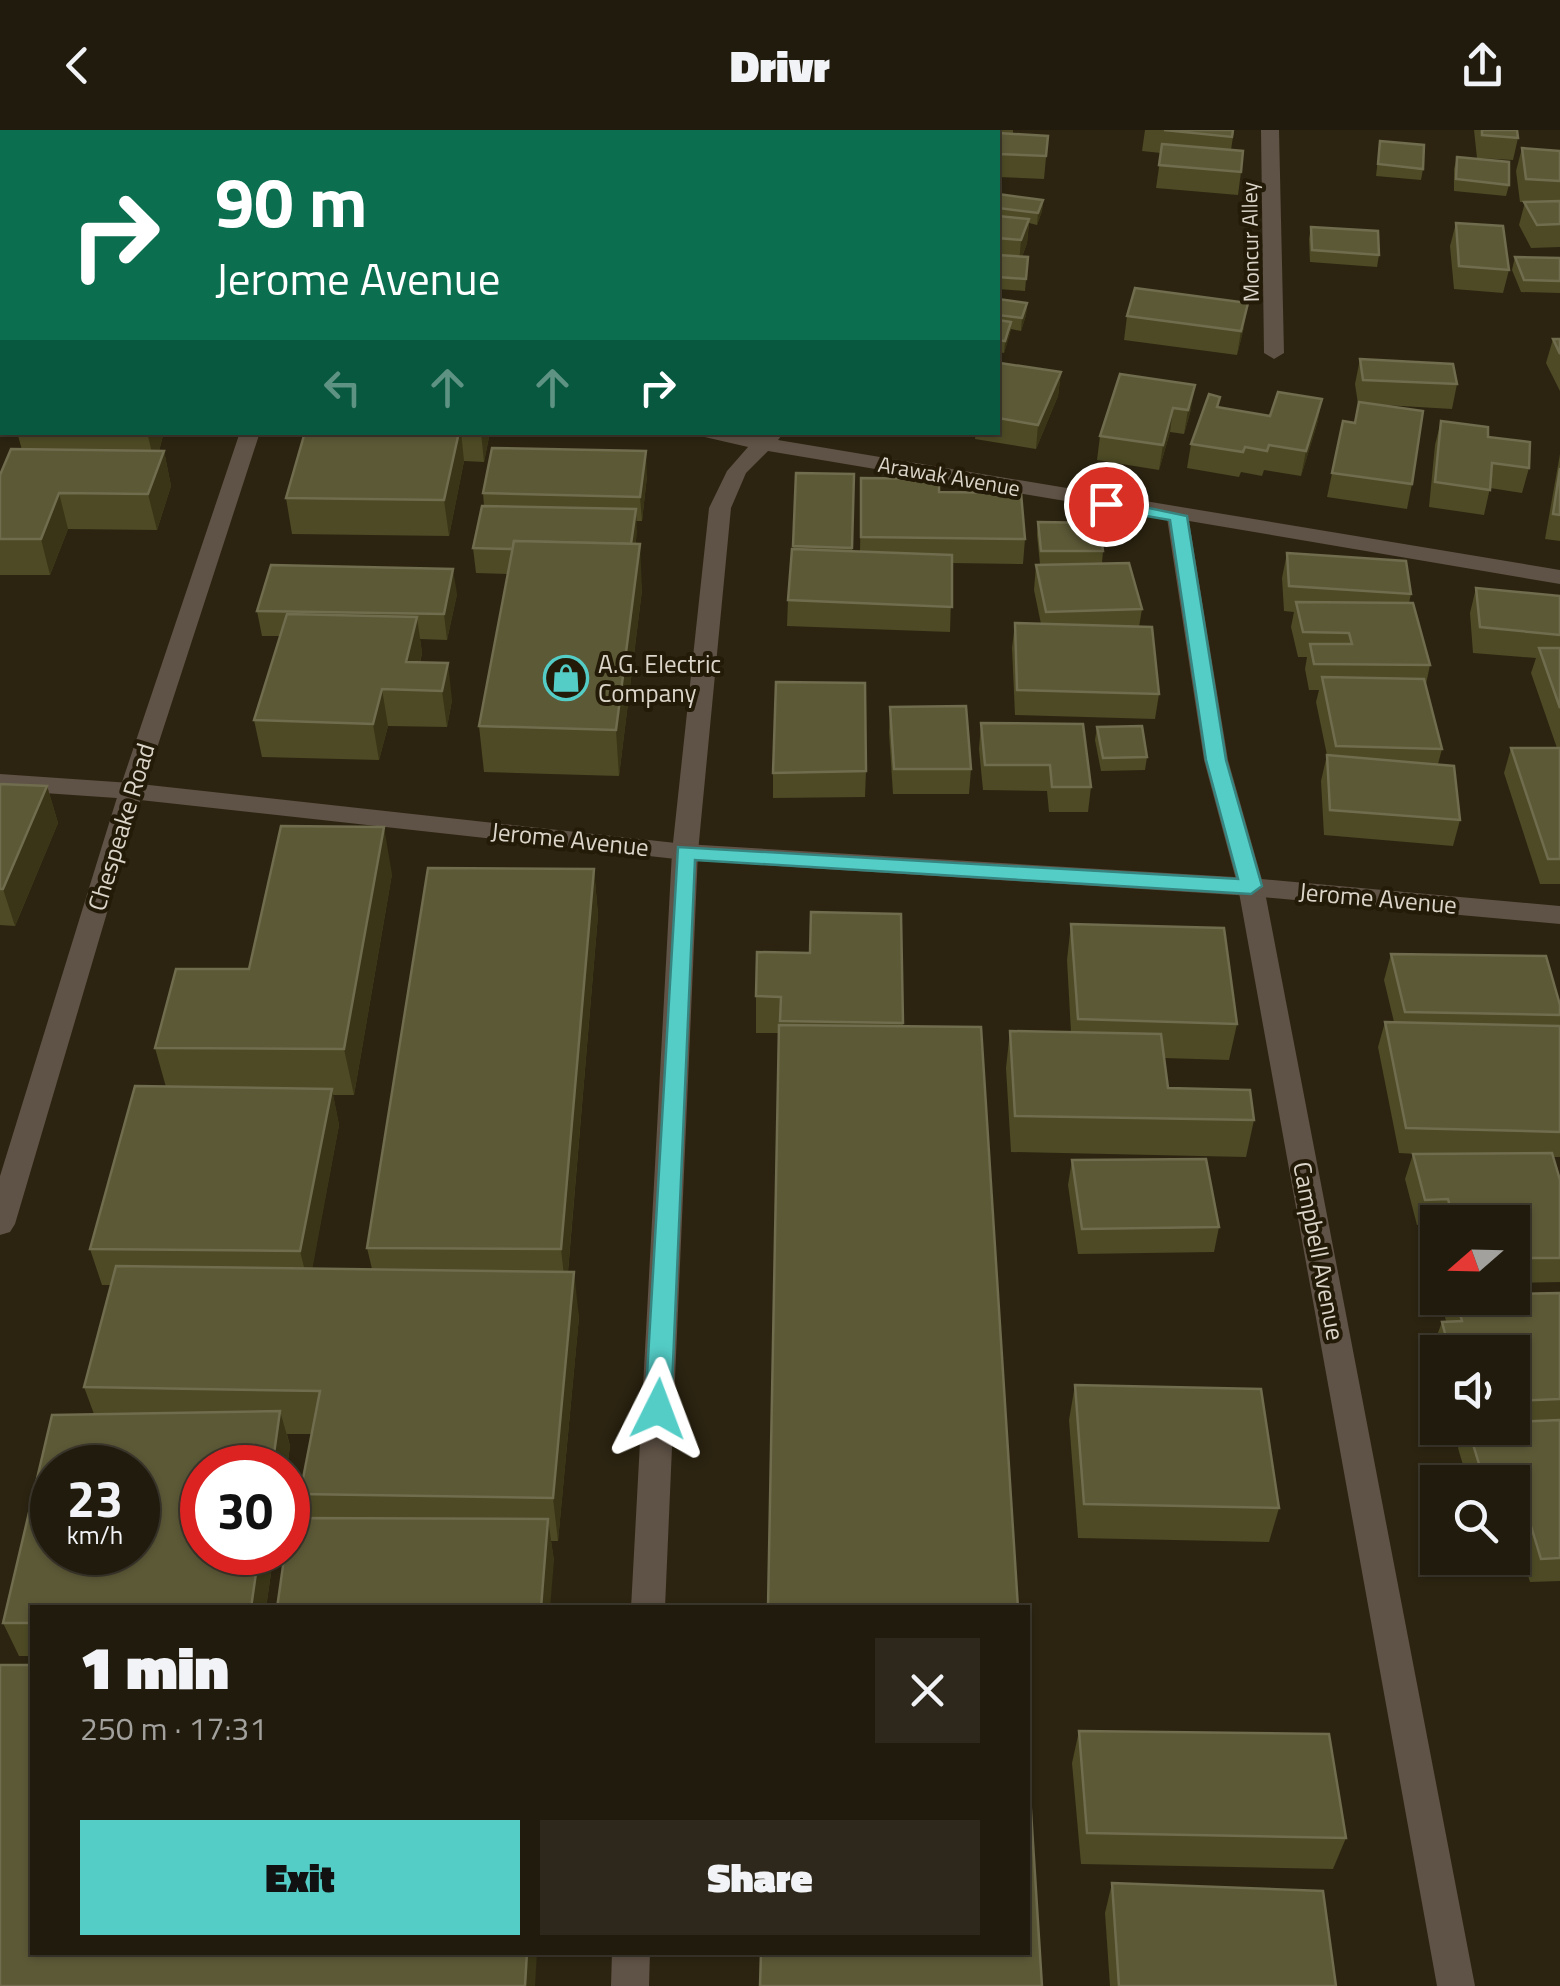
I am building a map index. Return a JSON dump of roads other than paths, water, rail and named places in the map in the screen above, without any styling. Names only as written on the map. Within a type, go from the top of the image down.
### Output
[{"type":"street","name":"Moncur Alley","points":[[1270,130],[1274,353]]},
{"type":"street","name":"Chespeake Road","points":[[0,1224],[131,792],[249,435]]},
{"type":"street","name":"Arawak Avenue","points":[[726,435],[770,439],[1178,516],[1560,577]]},
{"type":"street","points":[[648,1605],[685,852],[720,508],[738,471],[770,439]]},
{"type":"street","name":"Campbell Avenue","points":[[1178,516],[1216,760],[1251,886],[1456,1986]]},
{"type":"street","name":"Jerome Avenue","points":[[0,782],[131,792],[685,852],[1251,886],[1560,915]]},
{"type":"street","points":[[630,1986],[632,1955]]},
{"type":"place","name":"A.G. Electric Company","points":[[566,678]]}]
